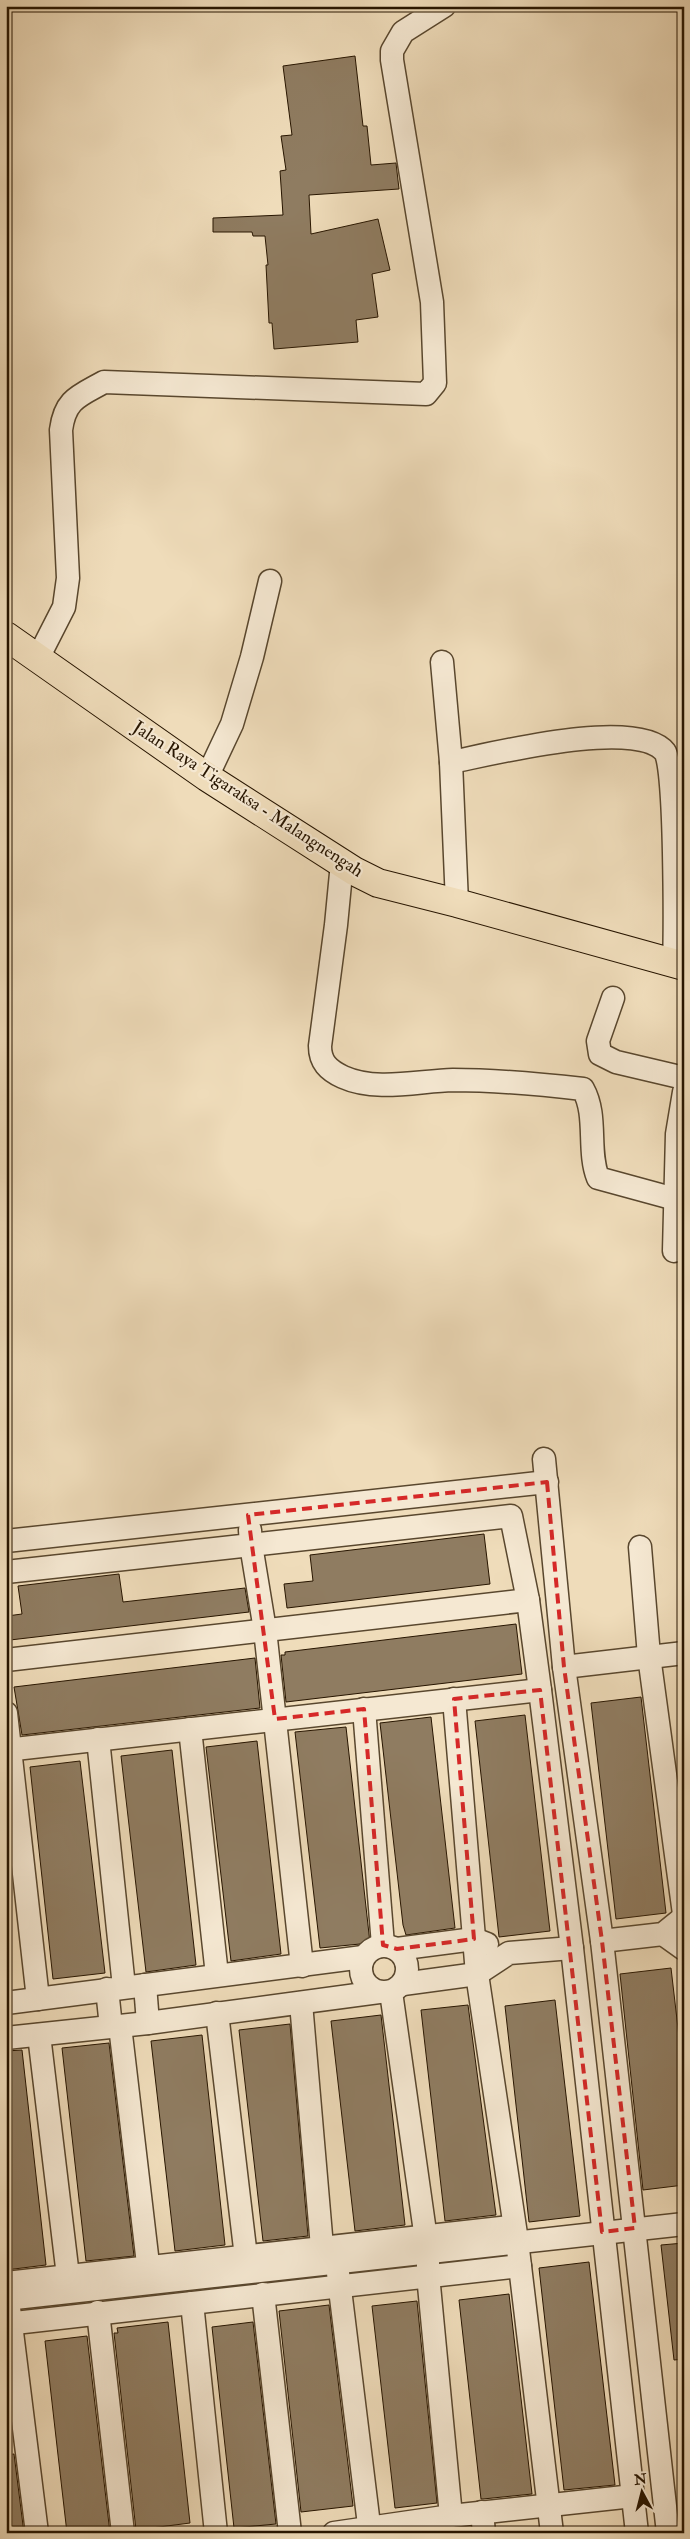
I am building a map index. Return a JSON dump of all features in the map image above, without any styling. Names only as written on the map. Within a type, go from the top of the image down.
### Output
[{"type":"main road","name":"Jalan Raya Tigaraksa - Malangnengah","points":[[6,636],[206,777],[342,863],[378,883],[679,965]]},
{"type":"street","points":[[38,658],[64,607],[68,578],[61,430],[63,413],[74,399],[104,382],[426,394],[431,390],[435,383],[432,302],[392,51],[403,32],[444,6]]},
{"type":"street","points":[[206,777],[232,724],[252,657],[270,581]]},
{"type":"street","points":[[442,662],[451,762],[457,903]]},
{"type":"street","points":[[451,762],[568,739],[595,737],[652,742],[665,751],[670,760],[679,965]]},
{"type":"street","points":[[342,863],[336,926],[320,1046],[320,1056],[326,1066],[343,1077],[362,1082],[399,1084],[451,1080],[514,1081],[583,1089],[587,1097],[592,1122],[595,1170],[598,1178],[675,1199]]},
{"type":"street","points":[[613,998],[598,1041],[600,1054],[616,1062],[684,1078]]},
{"type":"street","points":[[674,1251],[677,1134],[684,1092]]},
{"type":"street","points":[[544,1459],[564,1667],[602,1941],[635,2228],[674,2492],[668,2533]]},
{"type":"street","points":[[6,1541],[547,1482]]},
{"type":"street","points":[[248,1515],[265,1630],[302,1966]]},
{"type":"street","points":[[6,1572],[511,1516],[528,1600],[572,1948],[602,2232],[637,2533]]},
{"type":"street","points":[[602,1941],[662,1934],[684,1916],[649,1656],[640,1547]]},
{"type":"street","points":[[6,1660],[528,1600]]},
{"type":"street","points":[[564,1667],[684,1653]]},
{"type":"street","points":[[8,1750],[540,1690]]},
{"type":"street","points":[[454,1699],[477,1974],[516,2234],[552,2533]]},
{"type":"street","points":[[364,1710],[390,1947]]},
{"type":"street","points":[[6,1713],[8,1750],[38,1999]]},
{"type":"street","points":[[190,1729],[217,1975]]},
{"type":"street","points":[[98,1739],[125,1987],[115,2027],[152,2306]]},
{"type":"street","points":[[662,1934],[684,1949]]},
{"type":"street","points":[[390,1947],[404,1956],[408,1965],[407,1975],[391,1989],[370,1987],[363,1979],[360,1968],[363,1958],[372,1949],[390,1947],[474,1939],[509,1953],[572,1948]]},
{"type":"street","points":[[6,2038],[148,2023],[391,1989],[477,1974],[509,1953]]},
{"type":"street","points":[[6,2002],[363,1958]]},
{"type":"street","points":[[125,1987],[148,2023]]},
{"type":"street","points":[[391,1989],[427,2244],[446,2522]]},
{"type":"street","points":[[301,2003],[331,2251],[341,2287],[369,2531]]},
{"type":"street","points":[[217,2013],[246,2257]]},
{"type":"street","points":[[39,2035],[68,2276]]},
{"type":"street","points":[[6,2291],[68,2276],[149,2276],[246,2257],[427,2244],[516,2234],[602,2232],[684,2224]]},
{"type":"street","points":[[6,2291],[149,2276],[331,2251]]},
{"type":"street","points":[[9,2324],[98,2312],[520,2266]]},
{"type":"street","points":[[6,2291],[37,2533]]},
{"type":"street","points":[[263,2294],[290,2533]]},
{"type":"street","points":[[192,2303],[216,2533]]},
{"type":"street","points":[[98,2312],[123,2533]]},
{"type":"street","points":[[334,2533],[446,2522],[483,2523],[548,2506],[632,2496]]},
{"type":"highlighted area","points":[[547,1482],[564,1667],[602,1941],[635,2228],[602,2232],[540,1690],[454,1699],[474,1939],[397,1949],[383,1945],[364,1709],[275,1719],[248,1515]]},
{"type":"building","points":[[355,56],[363,126],[367,126],[371,165],[396,163],[399,189],[309,195],[311,234],[378,219],[390,270],[372,274],[378,317],[356,320],[358,342],[274,349],[272,323],[269,323],[266,265],[268,265],[265,236],[253,236],[252,232],[213,232],[213,218],[283,215],[280,171],[286,170],[281,136],[292,135],[283,66]]},
{"type":"building","points":[[484,1534],[490,1584],[287,1608],[284,1584],[313,1581],[310,1555]]},
{"type":"building","points":[[119,1574],[123,1602],[245,1588],[249,1612],[10,1640],[7,1616],[22,1614],[18,1586]]},
{"type":"building","points":[[516,1624],[522,1674],[286,1702],[281,1655],[285,1655],[285,1652]]},
{"type":"building","points":[[255,1658],[260,1708],[22,1735],[14,1687]]},
{"type":"building","points":[[641,1697],[666,1913],[616,1919],[591,1703]]},
{"type":"building","points":[[525,1715],[550,1931],[499,1937],[475,1721]]},
{"type":"building","points":[[431,1717],[455,1928],[406,1935],[403,1925],[380,1723]]},
{"type":"building","points":[[346,1727],[370,1943],[320,1948],[295,1732]]},
{"type":"building","points":[[257,1741],[281,1954],[231,1961],[206,1747]]},
{"type":"building","points":[[172,1750],[196,1965],[146,1972],[121,1756]]},
{"type":"building","points":[[80,1761],[105,1973],[53,1979],[30,1767]]},
{"type":"building","points":[[671,1968],[684,2080],[684,2185],[643,2190],[620,1974]]},
{"type":"building","points":[[555,2000],[580,2216],[529,2222],[505,2006]]},
{"type":"building","points":[[468,2005],[496,2215],[445,2221],[421,2010]]},
{"type":"building","points":[[381,2015],[405,2225],[355,2231],[331,2021]]},
{"type":"building","points":[[290,2024],[308,2236],[263,2241],[239,2030]]},
{"type":"building","points":[[202,2035],[225,2245],[175,2251],[151,2041]]},
{"type":"building","points":[[109,2043],[134,2256],[86,2261],[62,2048]]},
{"type":"building","points":[[22,2050],[46,2265],[6,2270],[6,2051]]},
{"type":"building","points":[[684,2243],[684,2359],[674,2360],[661,2245]]},
{"type":"building","points":[[589,2262],[615,2485],[564,2490],[539,2268]]},
{"type":"building","points":[[509,2294],[532,2494],[481,2499],[459,2300]]},
{"type":"building","points":[[417,2301],[437,2503],[395,2508],[372,2306]]},
{"type":"building","points":[[329,2305],[353,2506],[301,2512],[279,2311]]},
{"type":"building","points":[[168,2322],[190,2523],[136,2530],[114,2333],[118,2333],[117,2328]]},
{"type":"building","points":[[253,2322],[276,2524],[234,2528],[212,2327]]},
{"type":"building","points":[[87,2336],[110,2533],[67,2533],[45,2341]]},
{"type":"building","points":[[14,2454],[24,2533],[6,2533],[6,2455]]}]
